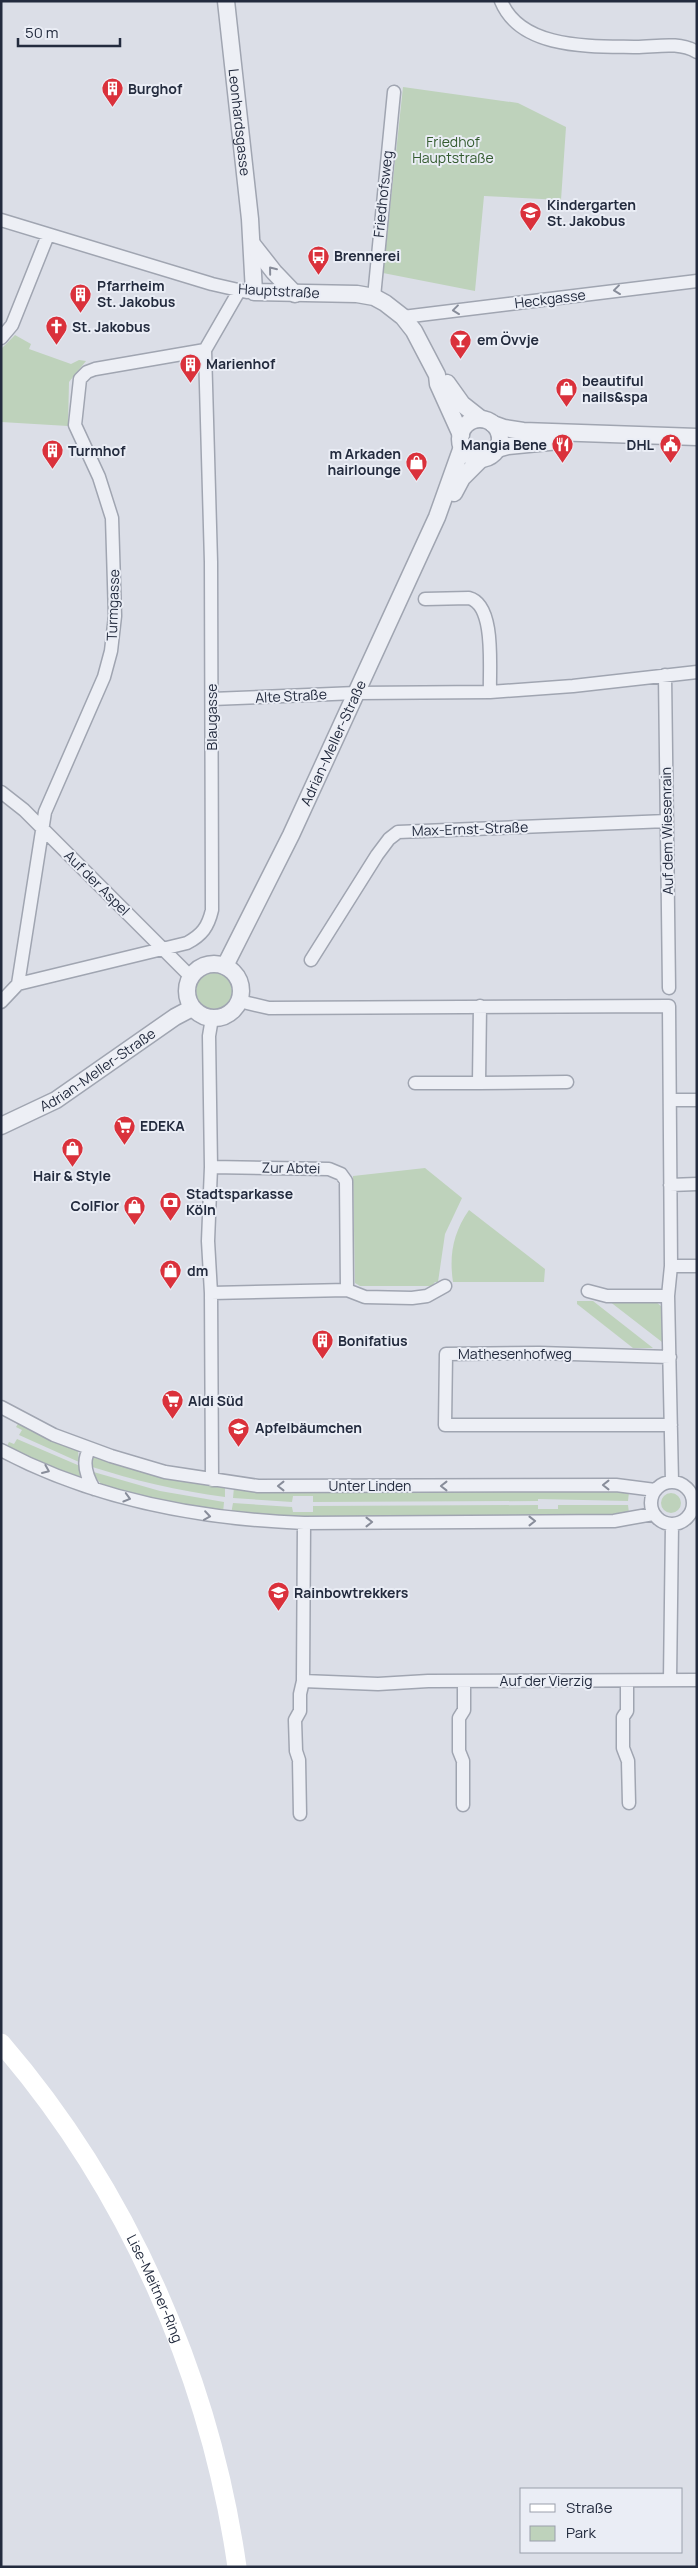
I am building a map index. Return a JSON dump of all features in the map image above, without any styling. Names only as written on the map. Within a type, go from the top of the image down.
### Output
[{"type":"main road","name":"Lise-Meitner-Ring","points":[[1,2043],[26,2072],[93,2169],[134,2242],[200,2398],[228,2508],[236,2567]]},
{"type":"street","name":"Leonhardsgasse","points":[[226,1],[252,244],[247,292]]},
{"type":"street","points":[[501,1],[509,16],[520,26],[541,37],[586,44],[636,47],[676,46],[697,52]]},
{"type":"street","name":"Friedhofsweg","points":[[374,297],[394,92]]},
{"type":"street","name":"Hauptstraße","points":[[1,220],[247,292],[357,294],[374,297],[403,317],[414,331],[438,375],[445,381],[462,404],[487,422],[504,428],[523,431],[579,432],[599,435],[697,437]]},
{"type":"street","points":[[1,338],[12,326],[48,235]]},
{"type":"street","points":[[252,244],[274,272],[295,294]]},
{"type":"street","name":"Heckgasse","points":[[403,317],[697,281]]},
{"type":"street","points":[[205,350],[247,292]]},
{"type":"street","name":"Blaugasse","points":[[18,984],[187,943],[199,936],[205,929],[212,910],[212,562],[205,350]]},
{"type":"street","name":"Turmgasse","points":[[18,984],[45,812],[104,677],[111,651],[115,616],[112,518],[102,485],[75,425],[80,379],[87,372],[95,368],[205,350]]},
{"type":"street","name":"Hauptstraße","points":[[438,375],[438,384],[461,441]]},
{"type":"street","points":[[487,422],[499,433],[497,449],[489,456],[481,459],[470,457],[461,441],[468,423],[487,422]]},
{"type":"street","name":"Hauptstraße","points":[[497,449],[599,435]]},
{"type":"street","name":"Adrian-Meller-Straße","points":[[225,966],[291,835],[437,517],[461,441]]},
{"type":"street","name":"Adrian-Meller-Straße","points":[[437,517],[445,509],[462,478],[481,459]]},
{"type":"street","points":[[425,600],[469,598],[475,599],[482,607],[488,621],[490,692]]},
{"type":"street","name":"Alte Straße","points":[[212,699],[356,693],[490,692],[573,686],[697,672]]},
{"type":"street","name":"Auf dem Wiesenrain","points":[[665,675],[669,988]]},
{"type":"street","name":"Auf der Aspel","points":[[1,792],[24,810],[191,977]]},
{"type":"street","name":"Max-Ernst-Straße","points":[[311,960],[377,855],[389,839],[398,832],[667,821]]},
{"type":"street","points":[[208,965],[225,966],[232,971],[239,982],[239,1000],[229,1014],[212,1018],[200,1015],[192,1008],[187,994],[191,977],[208,965]]},
{"type":"street","points":[[1,1002],[18,984]]},
{"type":"street","points":[[239,1000],[269,1008],[669,1006],[671,1266],[668,1296],[672,1482]]},
{"type":"street","points":[[479,1083],[480,1006]]},
{"type":"street","name":"Adrian-Meller-Straße","points":[[1,1126],[56,1100],[175,1017],[192,1008]]},
{"type":"street","points":[[212,1018],[209,1036],[212,1167],[208,1241],[212,1293],[212,1480]]},
{"type":"street","points":[[415,1083],[567,1082]]},
{"type":"street","points":[[670,1100],[697,1100]]},
{"type":"street","name":"Zur Abtei","points":[[212,1167],[329,1169],[341,1174],[346,1181],[346,1290]]},
{"type":"street","points":[[670,1185],[697,1184]]},
{"type":"street","points":[[671,1266],[697,1266]]},
{"type":"street","points":[[212,1293],[346,1290],[365,1298],[412,1298],[426,1296],[446,1286]]},
{"type":"street","points":[[588,1291],[607,1296],[668,1296]]},
{"type":"street","name":"Mathesenhofweg","points":[[670,1357],[539,1353],[446,1354],[445,1425],[671,1424]]},
{"type":"street","name":"Unter Linden","points":[[1,1407],[54,1435],[90,1449],[165,1472],[258,1486],[616,1485],[655,1490]]},
{"type":"street","points":[[90,1449],[86,1455],[86,1467],[94,1489]]},
{"type":"street","points":[[1,1450],[94,1489],[159,1508],[254,1521],[304,1523],[614,1521],[653,1514]]},
{"type":"street","points":[[672,1482],[693,1490],[693,1515],[682,1522],[672,1524],[661,1522],[653,1514],[650,1502],[655,1490],[666,1483],[672,1482]]},
{"type":"street","points":[[300,1814],[299,1760],[296,1751],[295,1720],[300,1711],[300,1694],[303,1682],[304,1523]]},
{"type":"street","points":[[670,1680],[672,1524]]},
{"type":"street","name":"Auf der Vierzig","points":[[303,1682],[386,1684],[464,1681],[627,1682],[697,1680]]},
{"type":"street","points":[[463,1806],[463,1761],[459,1750],[459,1718],[464,1710],[464,1681]]},
{"type":"street","points":[[627,1682],[627,1711],[623,1717],[623,1748],[628,1761],[629,1803]]},
{"type":"green space","name":"Friedhof Hauptstraße","points":[[403,87],[518,103],[566,127],[561,200],[484,196],[475,291],[383,273]]},
{"type":"green space","points":[[15,335],[31,344],[29,349],[71,364],[79,360],[86,361],[69,382],[68,426],[1,422],[1,349]]},
{"type":"green space","points":[[214,973],[221,974],[227,978],[231,984],[231,998],[227,1004],[221,1008],[214,1009],[207,1008],[201,1004],[197,998],[196,991],[197,984],[201,978],[207,974]]},
{"type":"green space","points":[[425,1168],[462,1198],[445,1234],[438,1282],[435,1282],[432,1286],[360,1286],[355,1283],[353,1176]]},
{"type":"green space","points":[[469,1210],[545,1269],[544,1282],[453,1282],[453,1244],[459,1227]]},
{"type":"green space","points":[[577,1301],[593,1301],[653,1348],[633,1348],[577,1304]]},
{"type":"green space","points":[[609,1301],[655,1301],[662,1307],[662,1342]]},
{"type":"green space","points":[[19,1422],[78,1450],[79,1462],[19,1435],[22,1430],[16,1427]]},
{"type":"green space","points":[[17,1439],[80,1466],[84,1479],[42,1464],[7,1446],[9,1442],[14,1444]]},
{"type":"green space","points":[[92,1455],[225,1486],[225,1497],[190,1492],[89,1466]]},
{"type":"green space","points":[[90,1471],[160,1491],[224,1502],[223,1513],[160,1502],[102,1485]]},
{"type":"green space","points":[[234,1487],[610,1489],[629,1492],[628,1501],[538,1499],[538,1501],[313,1502],[313,1496],[293,1496],[292,1502],[233,1498]]},
{"type":"green space","points":[[671,1493],[678,1496],[681,1503],[678,1510],[671,1513],[664,1510],[661,1503],[664,1496]]},
{"type":"green space","points":[[233,1503],[292,1507],[293,1512],[313,1512],[313,1506],[538,1505],[538,1509],[558,1509],[558,1505],[628,1505],[629,1513],[608,1516],[274,1517],[231,1514]]},
{"type":"place","name":"Burghof","points":[[112,108]]},
{"type":"place","name":"Kindergarten St. Jakobus","points":[[531,232]]},
{"type":"place","name":"Brennerei","points":[[318,275]]},
{"type":"place","name":"Pfarrheim St. Jakobus","points":[[81,313]]},
{"type":"place","name":"St. Jakobus","points":[[56,346]]},
{"type":"place","name":"em Övvje","points":[[461,359]]},
{"type":"place","name":"Marienhof","points":[[190,383]]},
{"type":"place","name":"beautiful nails&spa","points":[[566,408]]},
{"type":"place","name":"Mangia Bene","points":[[563,464]]},
{"type":"place","name":"DHL","points":[[670,464]]},
{"type":"place","name":"Turmhof","points":[[52,470]]},
{"type":"place","name":"m Arkaden hairlounge","points":[[417,481]]},
{"type":"place","name":"EDEKA","points":[[124,1145]]},
{"type":"place","name":"Hair & Style","points":[[72,1167]]},
{"type":"place","name":"Stadtsparkasse Köln","points":[[170,1221]]},
{"type":"place","name":"ColFlor","points":[[135,1225]]},
{"type":"place","name":"dm","points":[[171,1290]]},
{"type":"place","name":"Bonifatius","points":[[322,1360]]},
{"type":"place","name":"Aldi Süd","points":[[172,1420]]},
{"type":"place","name":"Apfelbäumchen","points":[[239,1447]]},
{"type":"place","name":"Rainbowtrekkers","points":[[278,1612]]}]
